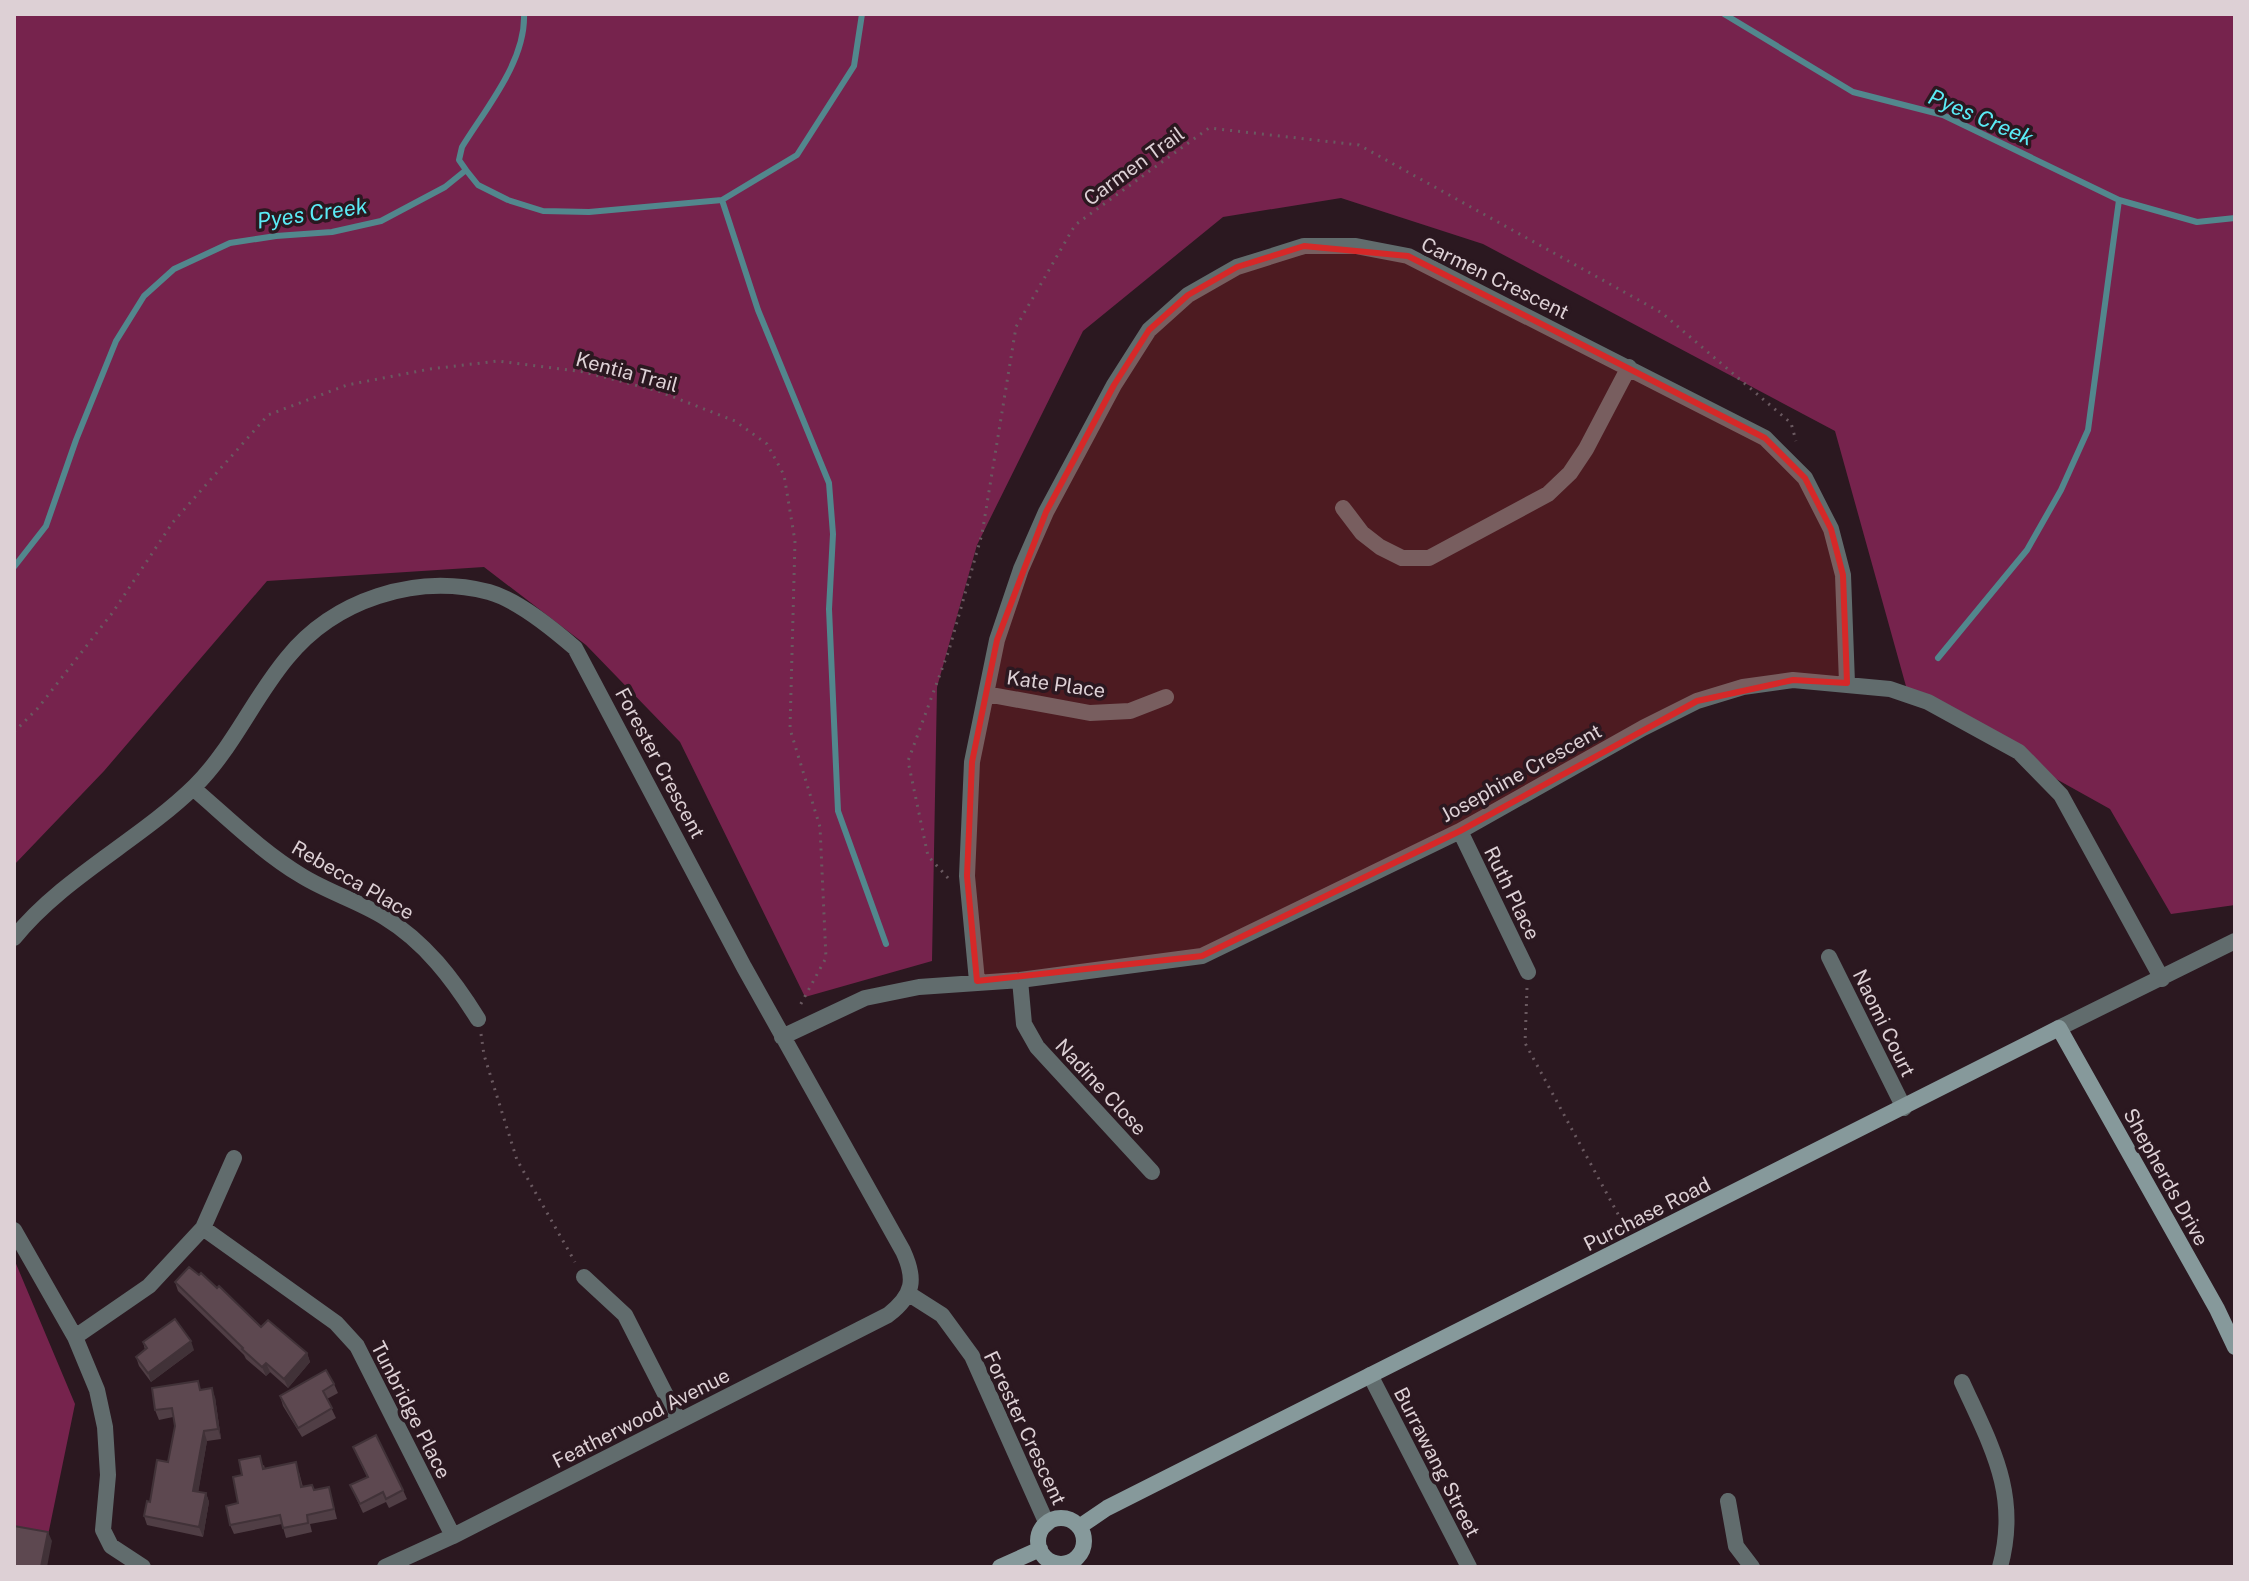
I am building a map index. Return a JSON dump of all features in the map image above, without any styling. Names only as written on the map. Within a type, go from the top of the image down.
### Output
[{"type":"main road","name":"Purchase Road","points":[[1079,1527],[1107,1508],[2059,1028]]},
{"type":"main road","name":"Shepherds Drive","points":[[2059,1028],[2217,1309],[2235,1347]]},
{"type":"main road","points":[[1060,1518],[1074,1522],[1083,1533],[1084,1547],[1072,1565],[1049,1561],[1040,1549],[1039,1535],[1047,1524],[1060,1518]]},
{"type":"main road","points":[[1000,1567],[1040,1549]]},
{"type":"street","name":"Carmen Crescent","points":[[977,981],[967,876],[972,762],[997,640],[1021,569],[1046,512],[1114,385],[1149,330],[1188,295],[1237,267],[1304,246],[1356,246],[1408,256],[1765,438],[1805,478],[1831,529],[1843,575],[1847,683]]},
{"type":"street","points":[[1343,508],[1362,533],[1380,547],[1402,558],[1429,558],[1548,494],[1570,473],[1629,367]]},
{"type":"street","name":"Forester Crescent","points":[[14,938],[53,898],[193,788],[221,758],[286,659],[314,629],[354,604],[403,589],[442,586],[491,592],[543,620],[575,648],[782,1037],[903,1251],[911,1268],[909,1294],[942,1315],[972,1356],[1047,1524]]},
{"type":"street","name":"Josephine Crescent","points":[[782,1037],[865,998],[919,987],[1020,980],[1202,956],[1460,831],[1697,701],[1743,687],[1793,680],[1890,689],[1928,702],[2019,752],[2061,795],[2162,979]]},
{"type":"street","name":"Kate Place","points":[[986,694],[1090,713],[1130,711],[1166,697]]},
{"type":"street","name":"Rebecca Place","points":[[193,788],[280,862],[384,916],[421,944],[454,981],[478,1019]]},
{"type":"street","name":"Ruth Place","points":[[1460,831],[1528,972]]},
{"type":"street","name":"Purchase Road","points":[[2059,1028],[2235,941]]},
{"type":"street","name":"Naomi Court","points":[[1829,957],[1904,1108]]},
{"type":"street","name":"Nadine Close","points":[[1020,980],[1024,1024],[1037,1047],[1152,1172]]},
{"type":"street","points":[[75,1337],[149,1286],[203,1228],[234,1158]]},
{"type":"street","name":"Tunbridge Place","points":[[203,1228],[336,1323],[357,1346],[453,1536]]},
{"type":"street","points":[[14,1230],[75,1337],[97,1390],[105,1427],[108,1475],[103,1530],[111,1546],[143,1567]]},
{"type":"street","points":[[584,1277],[625,1315],[679,1421]]},
{"type":"street","name":"Featherwood Avenue","points":[[385,1567],[453,1536],[888,1315],[909,1294]]},
{"type":"street","name":"Burrawang Street","points":[[1370,1375],[1469,1567]]},
{"type":"street","points":[[1962,1382],[1999,1463],[2008,1510],[2000,1567]]},
{"type":"street","points":[[1728,1501],[1736,1546],[1752,1567]]},
{"type":"path","name":"Carmen Trail","points":[[949,879],[928,856],[908,761],[949,650],[982,534],[1016,327],[1075,225],[1209,128],[1359,145],[1662,313],[1791,423],[1805,478]]},
{"type":"path","name":"Kentia Trail","points":[[14,732],[38,708],[113,612],[173,522],[268,415],[347,385],[430,369],[498,361],[584,372],[658,391],[735,421],[767,444],[784,475],[795,541],[790,729],[820,827],[826,958],[797,1011]]},
{"type":"path","points":[[1528,972],[1525,1043],[1633,1243]]},
{"type":"path","points":[[478,1019],[484,1055],[517,1160],[584,1277]]},
{"type":"highlighted area","points":[[1304,246],[1408,256],[1765,438],[1805,478],[1831,529],[1843,575],[1847,683],[1793,680],[1697,701],[1460,831],[1202,956],[977,981],[967,876],[972,762],[997,640],[1046,512],[1114,385],[1149,330],[1188,295],[1237,267]]},
{"type":"shaded area","points":[[14,14],[2235,14],[2235,905],[2171,914],[2110,809],[1909,697],[1835,431],[1483,244],[1341,198],[1223,217],[1083,331],[977,545],[937,687],[932,961],[805,997],[680,742],[586,645],[484,567],[267,581],[104,771],[14,865]]},
{"type":"shaded area","points":[[14,1259],[75,1404],[46,1545],[14,1539]]},
{"type":"building","points":[[189,1267],[217,1288],[219,1286],[261,1327],[268,1320],[307,1353],[284,1379],[266,1363],[262,1367],[175,1282]]},
{"type":"building","points":[[175,1319],[191,1341],[148,1373],[136,1357],[147,1348],[143,1342]]},
{"type":"building","points":[[326,1370],[334,1384],[323,1391],[332,1408],[298,1428],[280,1396]]},
{"type":"building","points":[[198,1381],[200,1390],[212,1388],[218,1429],[204,1431],[193,1491],[206,1493],[199,1527],[144,1516],[147,1501],[150,1502],[157,1460],[168,1462],[175,1426],[172,1408],[155,1410],[152,1388]]},
{"type":"building","points":[[376,1435],[403,1490],[386,1499],[383,1492],[360,1504],[350,1485],[368,1477],[353,1447]]},
{"type":"building","points":[[260,1456],[263,1469],[296,1462],[301,1487],[312,1485],[314,1490],[329,1487],[334,1509],[307,1515],[308,1523],[283,1528],[280,1515],[230,1525],[226,1506],[238,1503],[233,1477],[242,1475],[239,1460]]},
{"type":"building","points":[[14,1526],[48,1532],[41,1567],[14,1567]]},
{"type":"waterway","points":[[466,170],[459,160],[462,147],[512,66],[523,32],[524,14]]},
{"type":"waterway","name":"Pyes Creek","points":[[14,567],[46,526],[116,341],[144,296],[174,269],[230,243],[332,232],[381,221],[445,187],[466,170],[478,185],[508,200],[543,211],[589,212],[722,200],[797,155],[854,66],[862,14]]},
{"type":"waterway","name":"Pyes Creek","points":[[1724,14],[1853,92],[1943,115],[2119,200],[2197,222],[2235,218]]},
{"type":"waterway","points":[[722,200],[758,310],[829,483],[833,534],[829,609],[838,811],[886,944]]},
{"type":"waterway","points":[[1938,658],[2027,550],[2061,490],[2088,430],[2119,200]]}]
